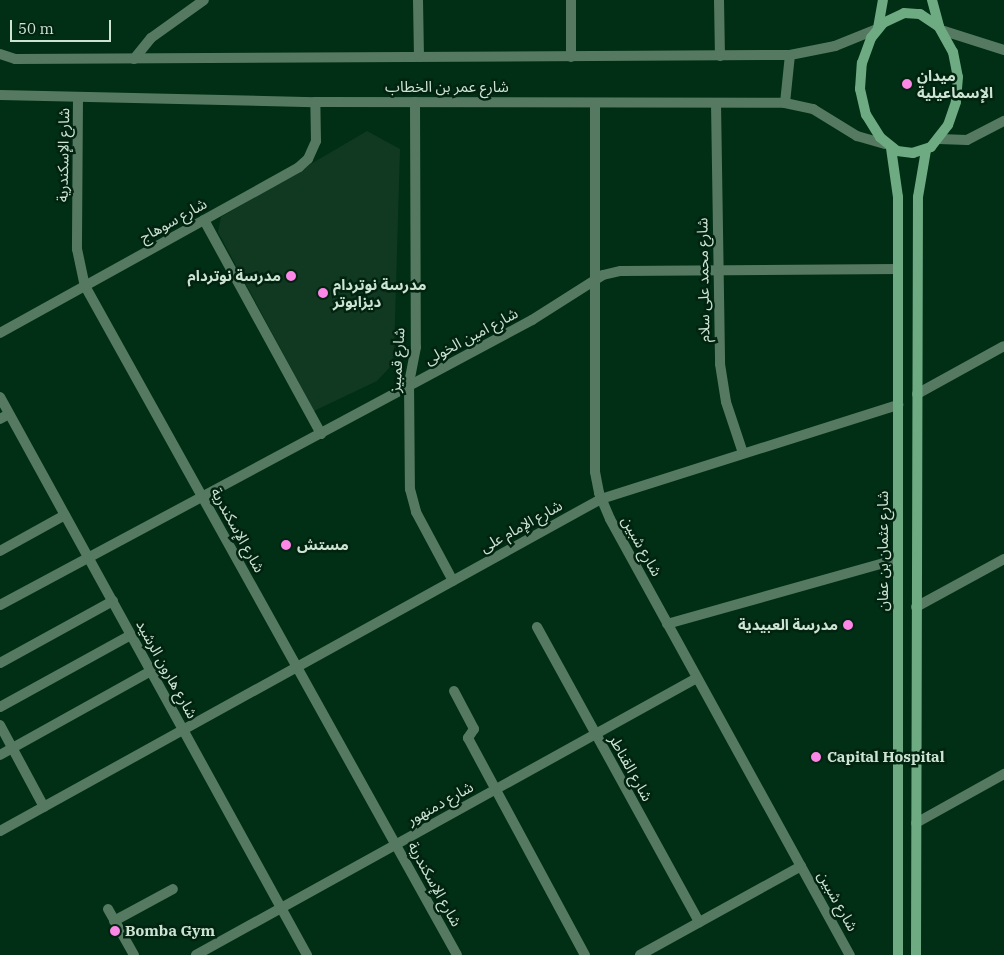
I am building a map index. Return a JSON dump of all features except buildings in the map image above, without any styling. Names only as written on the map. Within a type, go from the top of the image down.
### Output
[{"type":"main road","points":[[883,0],[877,29],[864,55],[860,90],[870,123],[888,146],[909,153],[926,150],[938,139],[951,118],[958,85],[953,52],[940,28],[932,0]]},
{"type":"main road","points":[[877,29],[904,13],[920,14],[940,28]]},
{"type":"main road","name":"شارع عثمان بن عفان","points":[[888,146],[898,190],[898,955]]},
{"type":"main road","points":[[916,955],[918,183],[926,150]]},
{"type":"street","points":[[134,59],[152,38],[204,0]]},
{"type":"street","points":[[418,0],[419,57]]},
{"type":"street","points":[[570,0],[572,57]]},
{"type":"street","points":[[719,0],[720,56]]},
{"type":"street","points":[[940,28],[1004,50]]},
{"type":"street","name":"شارع عمر بن الخطاب","points":[[0,54],[15,59],[790,55],[834,46],[877,29]]},
{"type":"street","points":[[785,103],[790,55]]},
{"type":"street","name":"شارع عمر بن الخطاب","points":[[0,95],[316,102],[785,103],[813,110],[857,136],[888,146]]},
{"type":"street","name":"شارع الإسكندرية","points":[[78,97],[77,249],[86,286],[457,955]]},
{"type":"street","name":"شارع سوهاج","points":[[0,333],[304,164],[316,141],[316,102]]},
{"type":"street","name":"شارع قمبيز","points":[[415,102],[416,347],[409,386],[410,495],[453,581]]},
{"type":"street","name":"شارع شبين","points":[[595,103],[595,472],[601,499],[667,624],[850,955]]},
{"type":"street","name":"شارع محمد على سلام","points":[[716,103],[718,270],[722,383],[743,453]]},
{"type":"street","points":[[938,139],[967,140],[1004,121]]},
{"type":"street","points":[[204,220],[322,434]]},
{"type":"street","name":"شارع امين الخولى","points":[[0,605],[203,498],[532,320],[595,279],[620,271],[898,269]]},
{"type":"street","points":[[917,394],[1004,346]]},
{"type":"street","name":"شارع هارون الرشيد","points":[[0,396],[5,416],[65,515],[307,955]]},
{"type":"street","name":"شارع الإمام على","points":[[0,831],[601,499],[898,405]]},
{"type":"street","points":[[0,551],[65,515]]},
{"type":"street","points":[[667,624],[898,559]]},
{"type":"street","points":[[916,607],[1004,560]]},
{"type":"street","points":[[0,663],[113,601]]},
{"type":"street","name":"شارع القناطر","points":[[537,627],[699,922]]},
{"type":"street","points":[[0,707],[131,635]]},
{"type":"street","points":[[0,755],[151,672]]},
{"type":"street","name":"شارع دمنهور","points":[[196,955],[697,678]]},
{"type":"street","points":[[454,692],[474,729],[468,738],[585,955]]},
{"type":"street","points":[[0,725],[44,807]]},
{"type":"street","points":[[916,823],[1004,774]]},
{"type":"street","points":[[640,955],[801,866]]},
{"type":"street","points":[[114,920],[173,888]]},
{"type":"street","points":[[108,909],[134,955]]},
{"type":"shaded area","name":"مدرسة نوتردام ديزابوتر","points":[[367,131],[400,149],[394,354],[389,368],[377,381],[314,411],[218,232],[221,217]]},
{"type":"place","name":"ميدان الإسماعيلية","points":[[907,84]]},
{"type":"place","name":"مدرسة نوتردام","points":[[291,276]]},
{"type":"place","name":"مدرسة نوتردام ديزابوتر","points":[[323,293]]},
{"type":"place","name":"مستش","points":[[286,545]]},
{"type":"place","name":"مدرسة العبيدية","points":[[848,625]]},
{"type":"place","name":"Capital Hospital","points":[[816,757]]},
{"type":"place","name":"Bomba Gym","points":[[115,931]]}]
